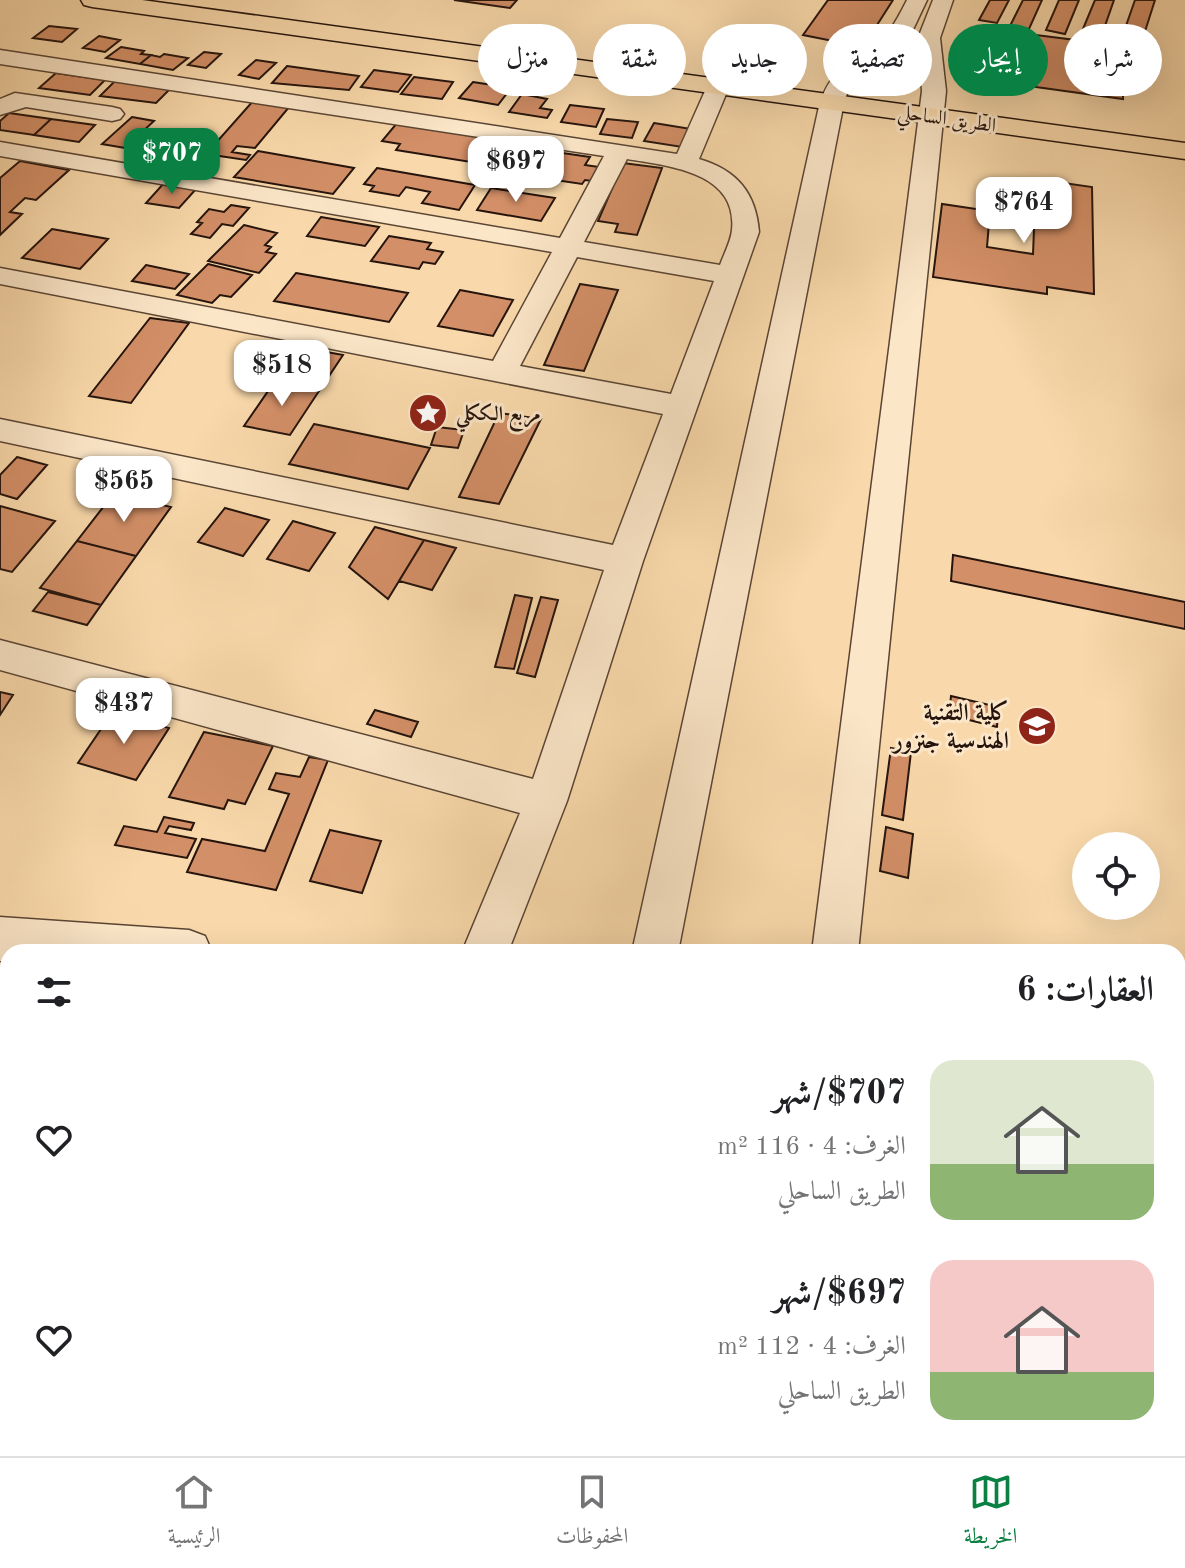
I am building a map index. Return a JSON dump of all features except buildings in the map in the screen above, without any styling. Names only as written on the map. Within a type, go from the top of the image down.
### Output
[{"type":"highway","name":"الطريق الساحلي","points":[[92,0],[702,85]]},
{"type":"highway","points":[[239,0],[593,46]]},
{"type":"highway","name":"الطريق الساحلي","points":[[924,96],[1185,151]]},
{"type":"street","points":[[905,24],[917,0]]},
{"type":"street","points":[[836,944],[933,97],[929,38],[943,0]]},
{"type":"street","points":[[0,57],[619,151],[705,167],[738,191],[747,212],[746,232],[625,561],[546,801],[488,944]]},
{"type":"street","points":[[685,163],[713,96]]},
{"type":"street","points":[[657,944],[829,96]]},
{"type":"street","points":[[0,108],[15,100],[26,100],[112,114]]},
{"type":"street","points":[[0,149],[729,275]]},
{"type":"street","points":[[502,372],[619,151]]},
{"type":"street","points":[[0,276],[683,407]]},
{"type":"street","points":[[0,430],[625,561]]},
{"type":"street","points":[[0,655],[546,801]]},
{"type":"street","points":[[0,939],[73,944]]},
{"type":"place","name":"مربع الككلي","points":[[428,413]]},
{"type":"place","name":"كلية التقنية الهندسية جنزور","points":[[1037,726]]}]
